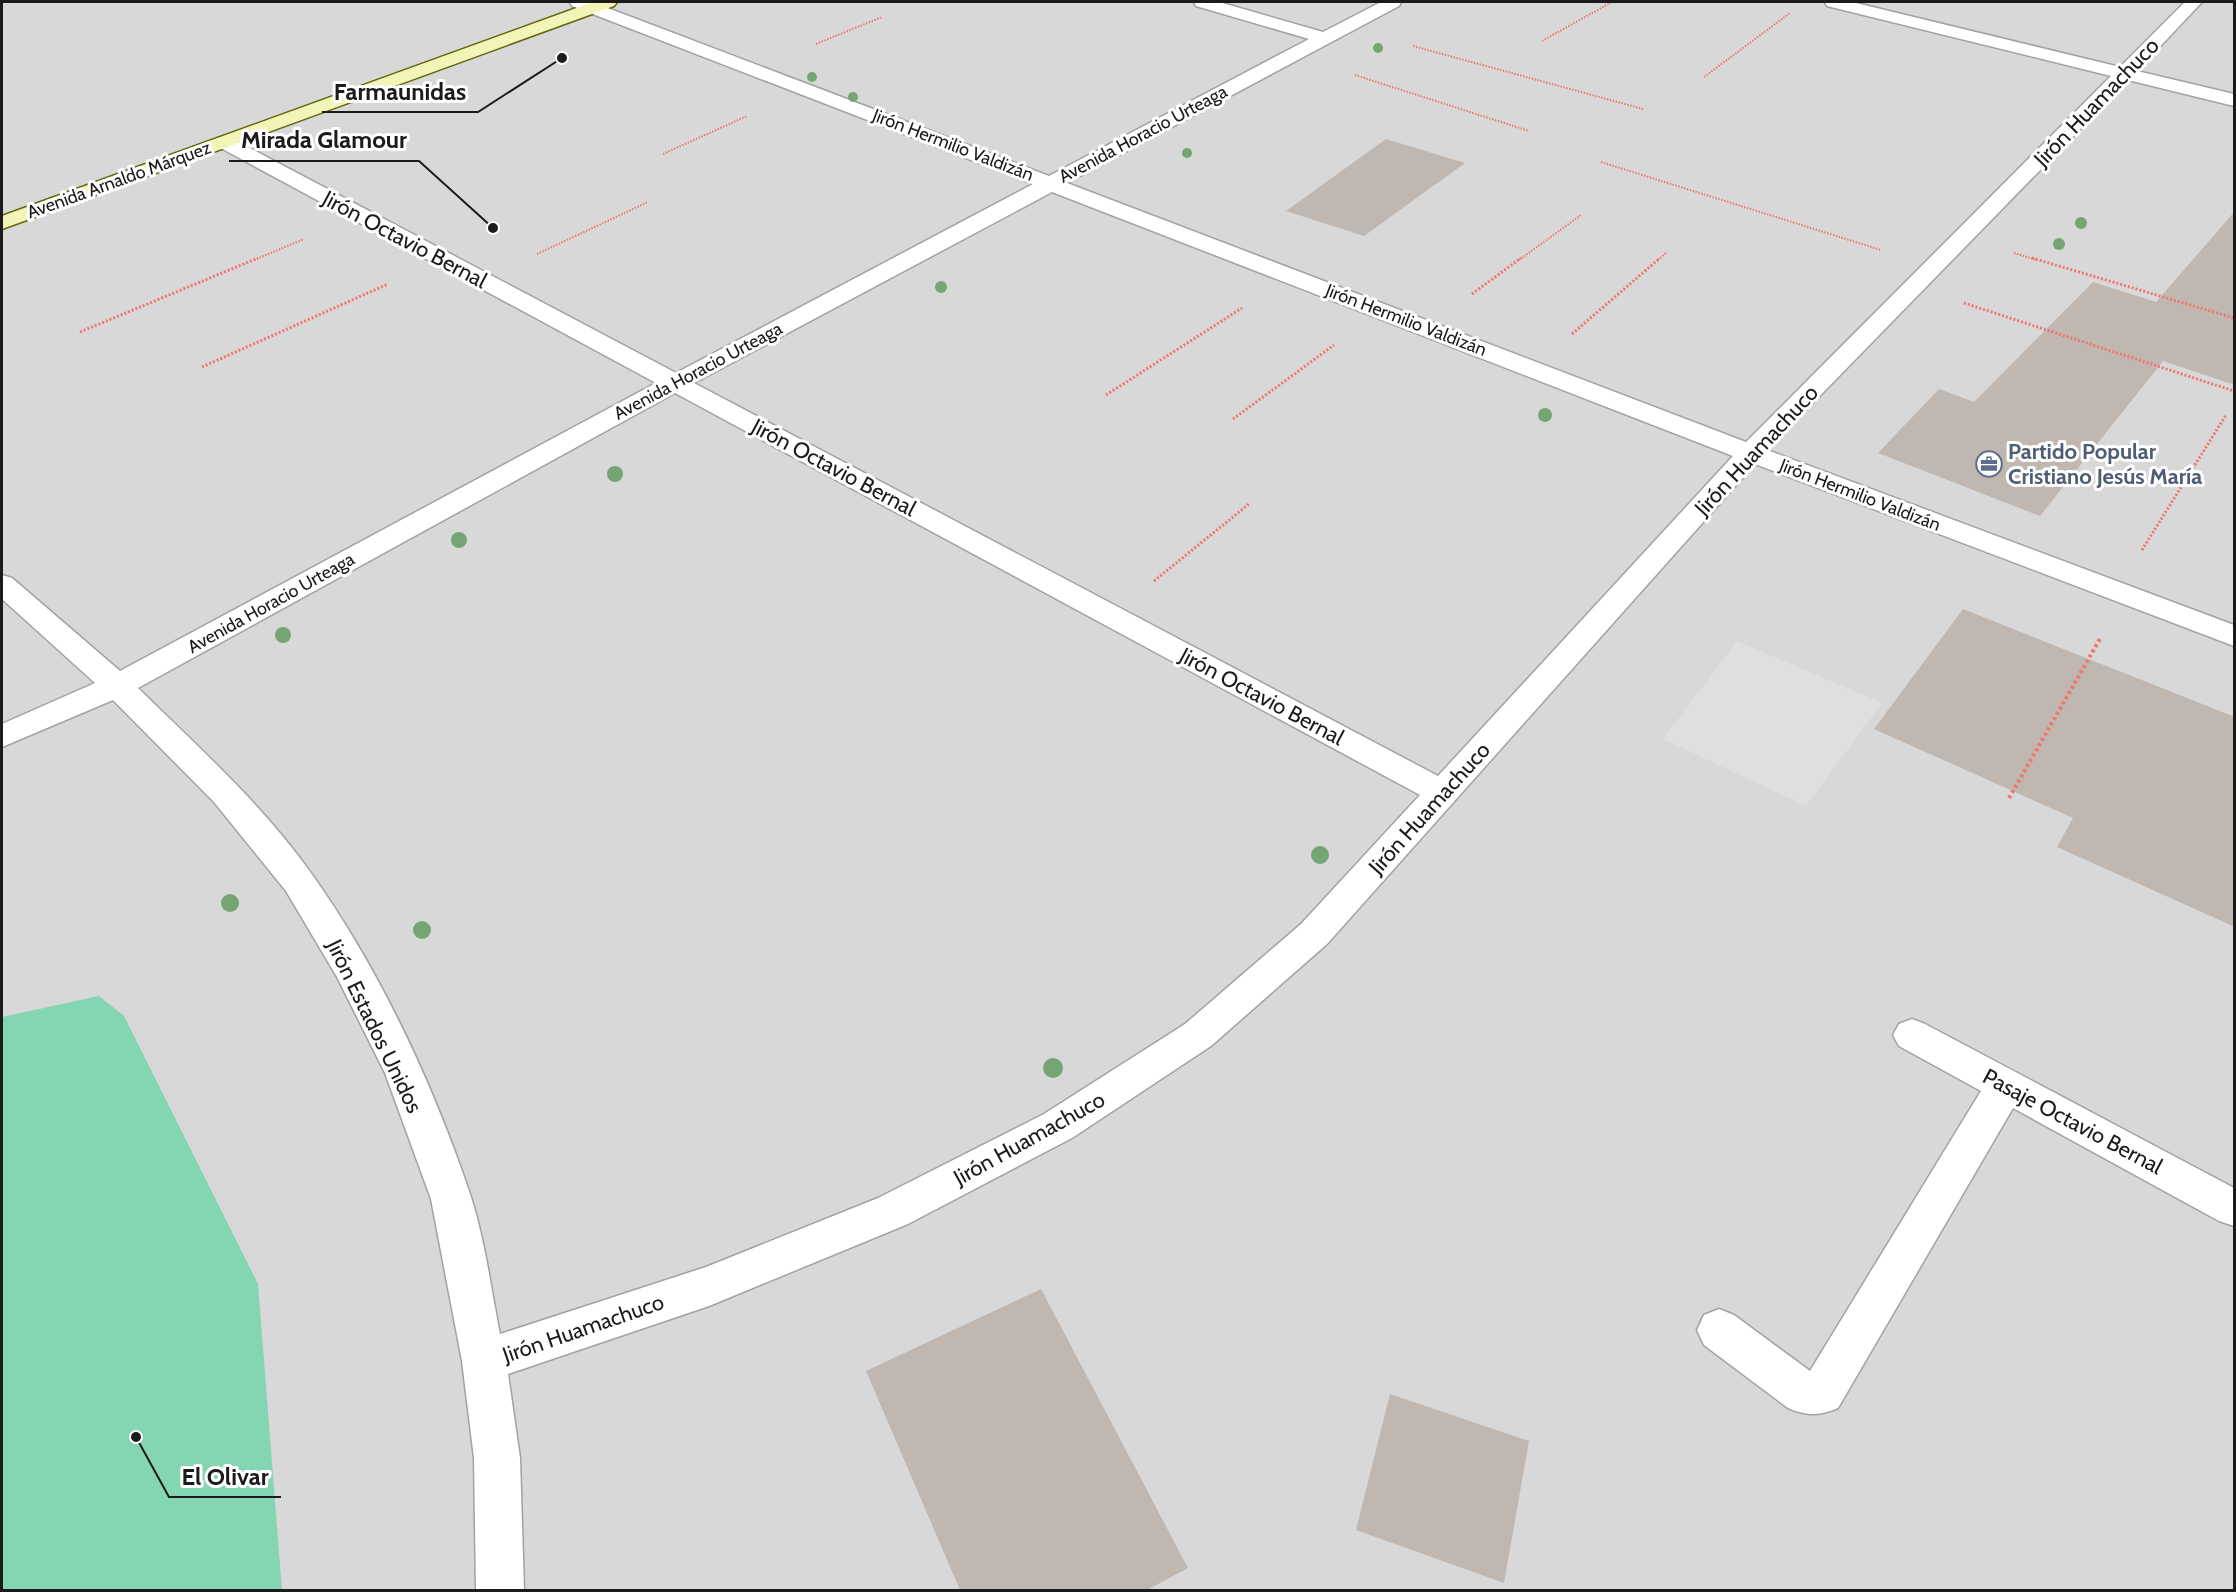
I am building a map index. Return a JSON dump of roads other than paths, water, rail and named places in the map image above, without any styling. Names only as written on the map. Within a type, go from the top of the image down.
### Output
[{"type":"street","points":[[1202,2],[1334,33]]},
{"type":"street","name":"Avenida Horacio Urteaga","points":[[2,735],[117,686],[675,383],[1393,2]]},
{"type":"street","points":[[1833,2],[2235,99]]},
{"type":"street","name":"Jirón Huamachuco","points":[[484,1362],[709,1286],[893,1211],[1058,1126],[1198,1035],[1314,934],[1750,453],[2194,2]]},
{"type":"street","name":"Jirón Hermilio Valdizán","points":[[593,3],[807,89],[1425,328],[2235,636]]},
{"type":"street","name":"Avenida Arnaldo Márquez","points":[[2,223],[593,3]]},
{"type":"street","name":"Jirón Octavio Bernal","points":[[224,142],[1443,793]]},
{"type":"street","name":"Jirón Estados Unidos","points":[[2,584],[117,686],[226,794],[298,882],[351,969],[404,1073],[451,1199],[484,1362],[497,1458],[501,1590]]},
{"type":"street","name":"Pasaje Octavio Bernal","points":[[1912,1035],[2235,1208]]},
{"type":"street","points":[[1719,1330],[1804,1393],[1822,1393],[2006,1085]]},
{"type":"place","name":"Farmaunidas","points":[[562,58]]},
{"type":"place","name":"Mirada Glamour","points":[[493,228]]},
{"type":"place","name":"Partido Popular Cristiano Jesús María","points":[[1989,464]]},
{"type":"place","name":"El Olivar","points":[[136,1437]]}]
